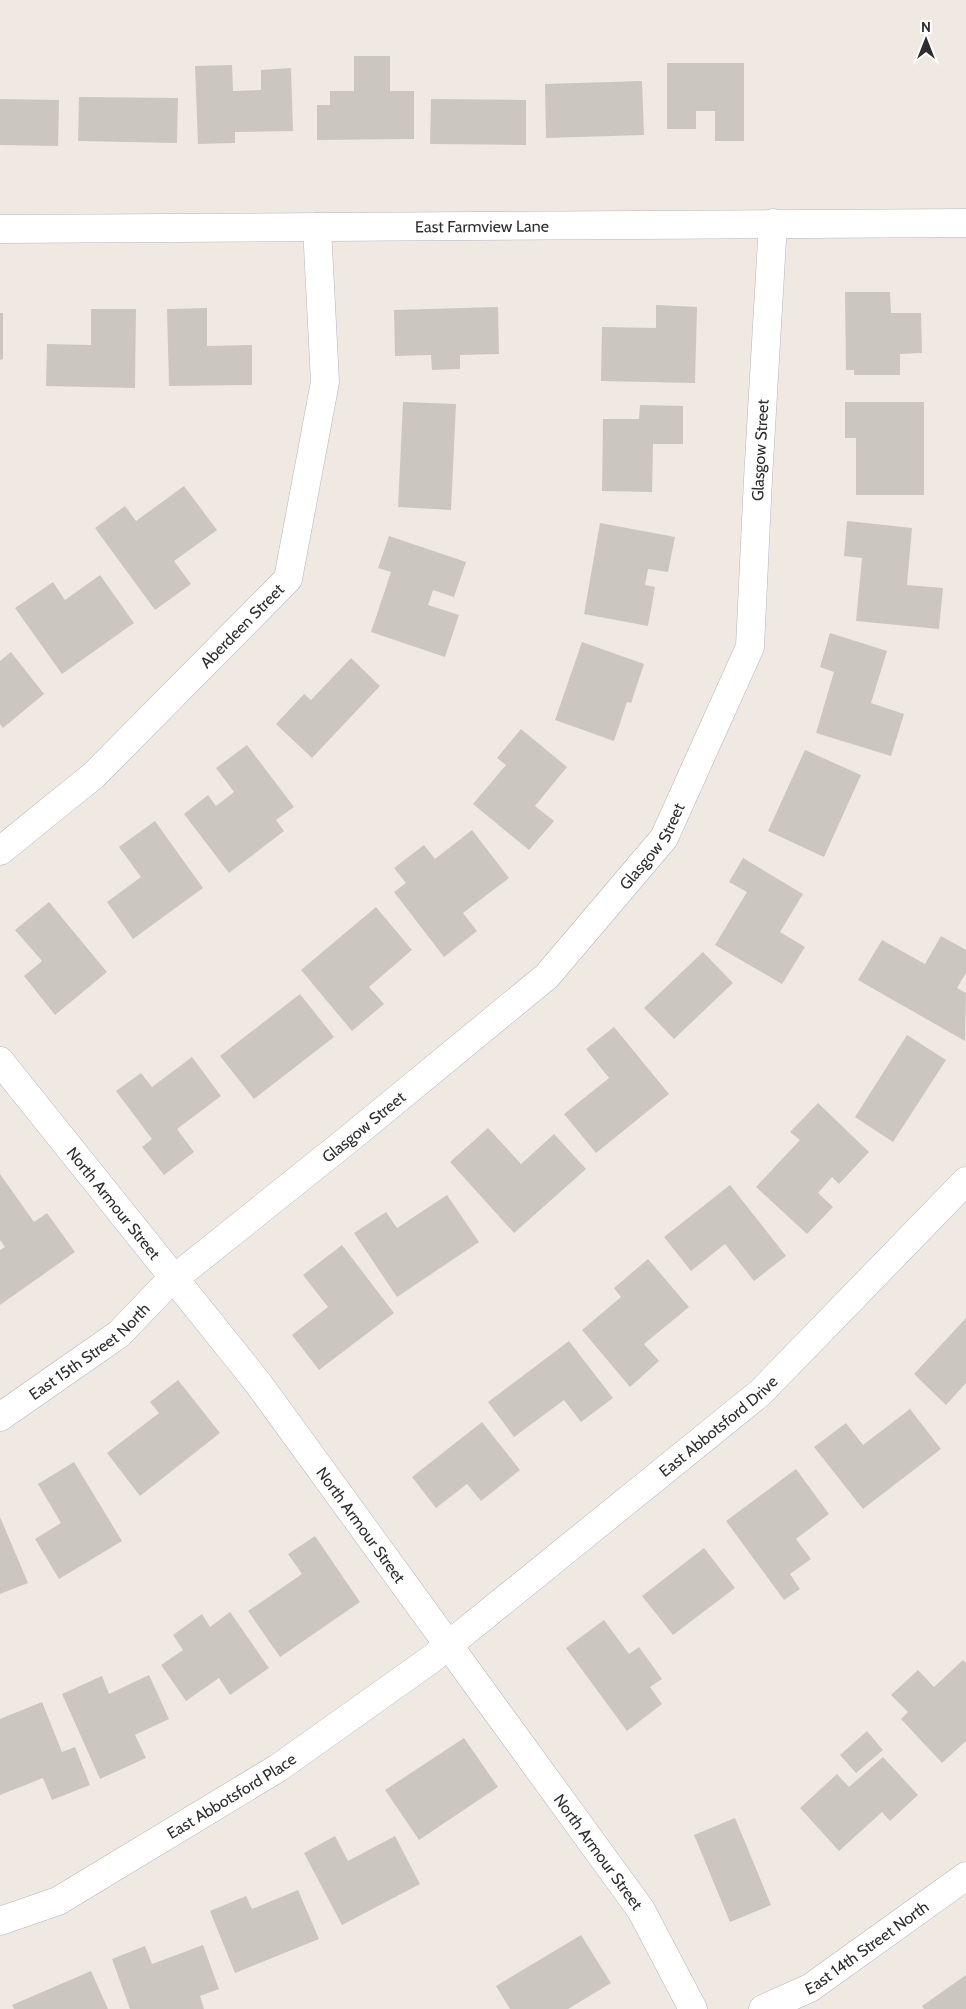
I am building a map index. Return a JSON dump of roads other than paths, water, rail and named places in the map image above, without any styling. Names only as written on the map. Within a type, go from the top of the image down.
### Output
[{"type":"street","name":"Glasgow Street","points":[[174,1279],[350,1138],[547,976],[664,838],[750,647],[758,469],[774,223]]},
{"type":"street","name":"East Farmview Lane","points":[[0,228],[966,223]]},
{"type":"street","name":"Aberdeen Street","points":[[0,851],[94,775],[288,580],[325,382],[317,227]]},
{"type":"street","name":"North Armour Street","points":[[0,1061],[258,1383],[641,1910],[694,2009]]},
{"type":"street","name":"East Abbotsford Drive","points":[[448,1645],[760,1393],[966,1181]]},
{"type":"street","name":"East 15th Street North","points":[[0,1417],[119,1334],[174,1279]]},
{"type":"street","name":"East Abbotsford Place","points":[[0,1921],[58,1901],[278,1768],[448,1645]]},
{"type":"street","name":"East 14th Street North","points":[[763,2009],[810,1988],[966,1876]]}]
